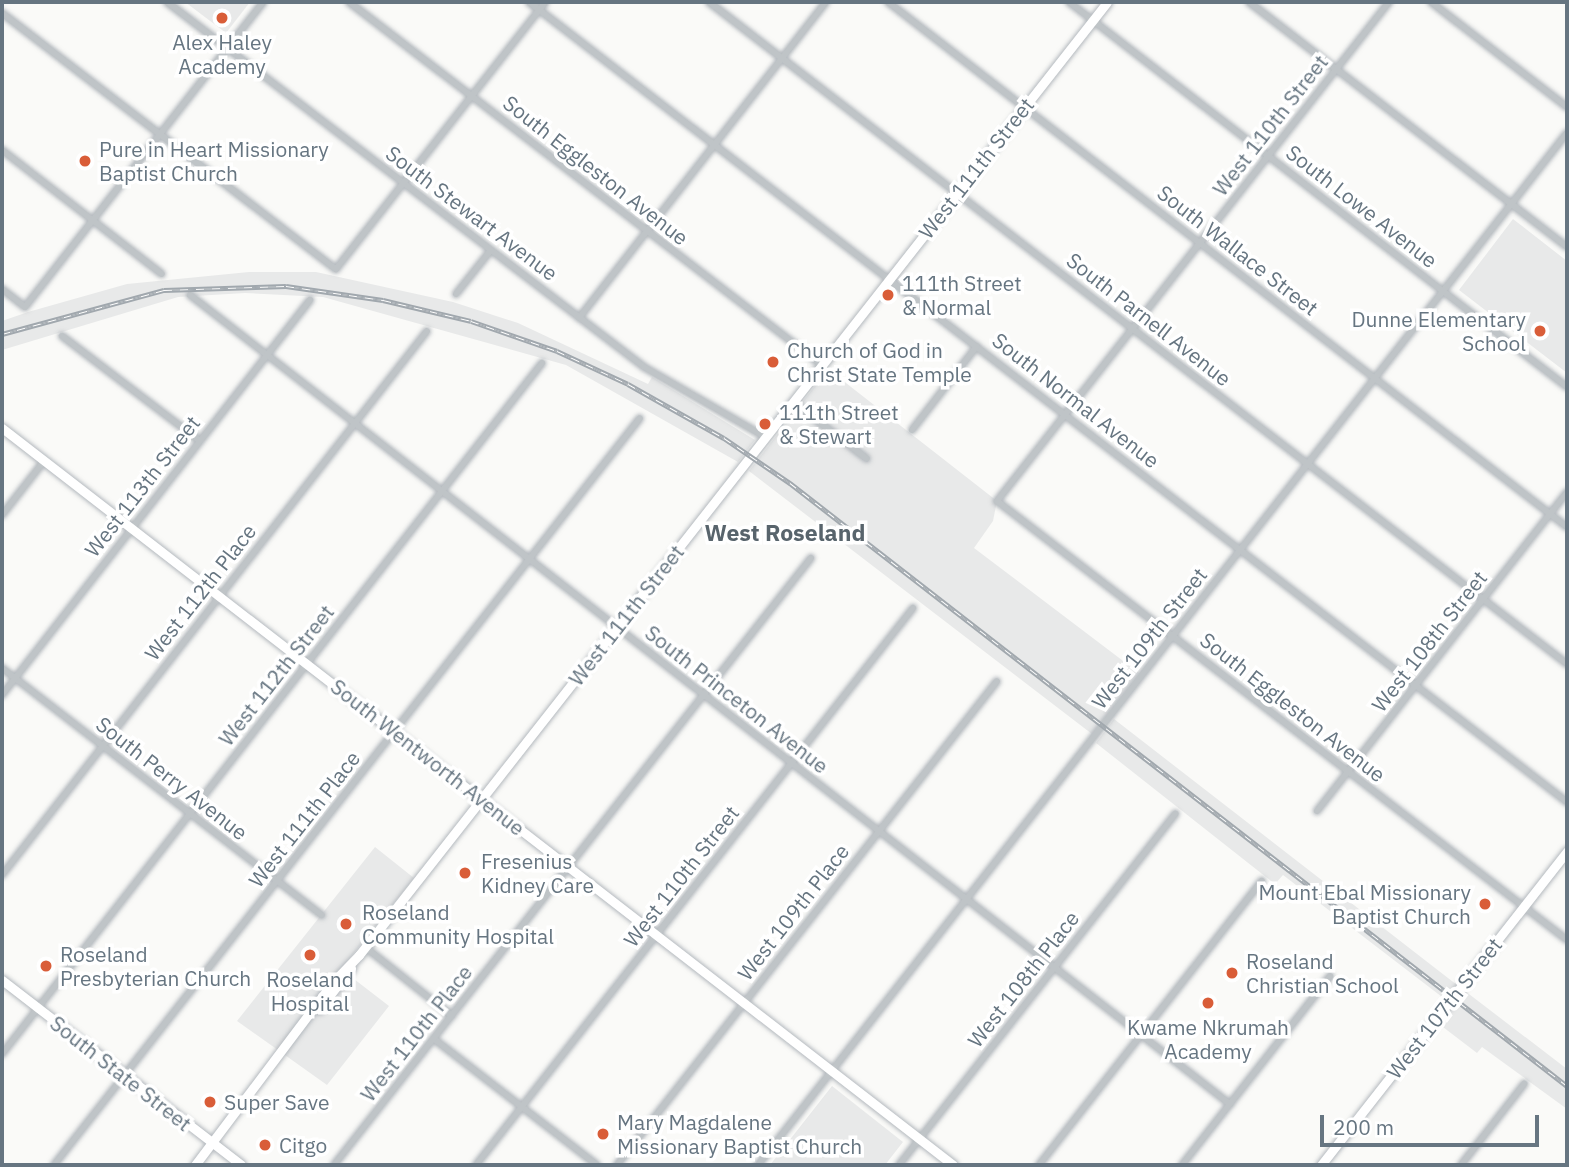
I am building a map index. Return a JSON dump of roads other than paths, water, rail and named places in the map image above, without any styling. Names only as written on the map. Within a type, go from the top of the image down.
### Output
[{"type":"street","name":"South Stewart Avenue","points":[[167,2],[658,376],[765,437]]},
{"type":"street","points":[[2,289],[25,307],[263,2]]},
{"type":"street","name":"South Eggleston Avenue","points":[[349,2],[822,365]]},
{"type":"street","name":"South Normal Avenue","points":[[529,2],[1567,802]]},
{"type":"street","points":[[2,13],[336,270],[545,2]]},
{"type":"street","name":"South Parnell Avenue","points":[[709,2],[1567,664]]},
{"type":"street","points":[[579,317],[826,2]]},
{"type":"street","name":"South Wallace Street","points":[[888,2],[1567,527]]},
{"type":"street","name":"South Lowe Avenue","points":[[1069,2],[1567,387]]},
{"type":"street","name":"West 111th Street","points":[[195,1165],[316,1011],[332,984],[353,963],[1107,2]]},
{"type":"street","points":[[1249,2],[1567,247]]},
{"type":"street","name":"West 110th Street","points":[[997,501],[1389,2]]},
{"type":"street","points":[[1430,2],[1567,107]]},
{"type":"street","name":"West 109th Street","points":[[758,1165],[1567,133]]},
{"type":"street","points":[[2,150],[162,274]]},
{"type":"street","points":[[456,294],[491,250]]},
{"type":"street","name":"South Princeton Avenue","points":[[190,295],[1230,1104]]},
{"type":"street","name":"West 113th Street","points":[[2,695],[310,300]]},
{"type":"street","name":"West 112th Place","points":[[2,875],[427,331]]},
{"type":"street","points":[[62,336],[200,441]]},
{"type":"street","points":[[912,429],[977,346]]},
{"type":"street","name":"West 112th Street","points":[[2,1054],[542,363]]},
{"type":"street","points":[[793,401],[867,459]]},
{"type":"street","name":"West 111th Place","points":[[54,1165],[640,418]]},
{"type":"street","name":"South Wentworth Avenue","points":[[2,428],[953,1165]]},
{"type":"street","points":[[2,515],[44,461]]},
{"type":"street","name":"West 108th Street","points":[[1317,811],[1567,492]]},
{"type":"street","name":"South Eggleston Avenue","points":[[997,501],[1567,940]]},
{"type":"street","name":"West 110th Place","points":[[334,1165],[811,558]]},
{"type":"street","name":"West 110th Street","points":[[476,1165],[913,608]]},
{"type":"street","name":"South Perry Avenue","points":[[2,668],[321,915]]},
{"type":"street","name":"West 109th Place","points":[[617,1165],[997,681]]},
{"type":"street","name":"West 108th Place","points":[[899,1165],[1175,814]]},
{"type":"street","name":"West 107th Street","points":[[1321,1165],[1567,851]]},
{"type":"street","points":[[1039,1165],[1262,881]]},
{"type":"street","points":[[365,947],[452,1016]]},
{"type":"street","points":[[1182,1165],[1330,975]]},
{"type":"street","name":"South State Street","points":[[2,980],[241,1165]]},
{"type":"street","points":[[434,1039],[597,1165]]},
{"type":"street","points":[[1461,1165],[1524,1084]]},
{"type":"railway","points":[[2,334],[164,290],[286,286],[383,300],[471,321],[557,351],[628,384],[724,438],[790,483],[1567,1086]]},
{"type":"place","name":"Alex Haley Academy","points":[[222,18]]},
{"type":"place","name":"Pure in Heart Missionary Baptist Church","points":[[85,161]]},
{"type":"place","name":"111th Street & Normal","points":[[888,295]]},
{"type":"place","name":"Dunne Elementary School","points":[[1540,331]]},
{"type":"place","name":"Church of God in Christ State Temple","points":[[773,362]]},
{"type":"place","name":"111th Street & Stewart","points":[[765,424]]},
{"type":"place","name":"Fresenius Kidney Care","points":[[465,873]]},
{"type":"place","name":"Mount Ebal Missionary Baptist Church","points":[[1485,904]]},
{"type":"place","name":"Roseland Community Hospital","points":[[346,924]]},
{"type":"place","name":"Roseland Hospital","points":[[310,955]]},
{"type":"place","name":"Roseland Presbyterian Church","points":[[46,966]]},
{"type":"place","name":"Roseland Christian School","points":[[1232,973]]},
{"type":"place","name":"Kwame Nkrumah Academy","points":[[1208,1003]]},
{"type":"place","name":"Super Save","points":[[210,1102]]},
{"type":"place","name":"Mary Magdalene Missionary Baptist Church","points":[[603,1134]]},
{"type":"place","name":"Citgo","points":[[265,1145]]},
{"type":"district","name":"West Roseland","points":[[785,532]]}]
